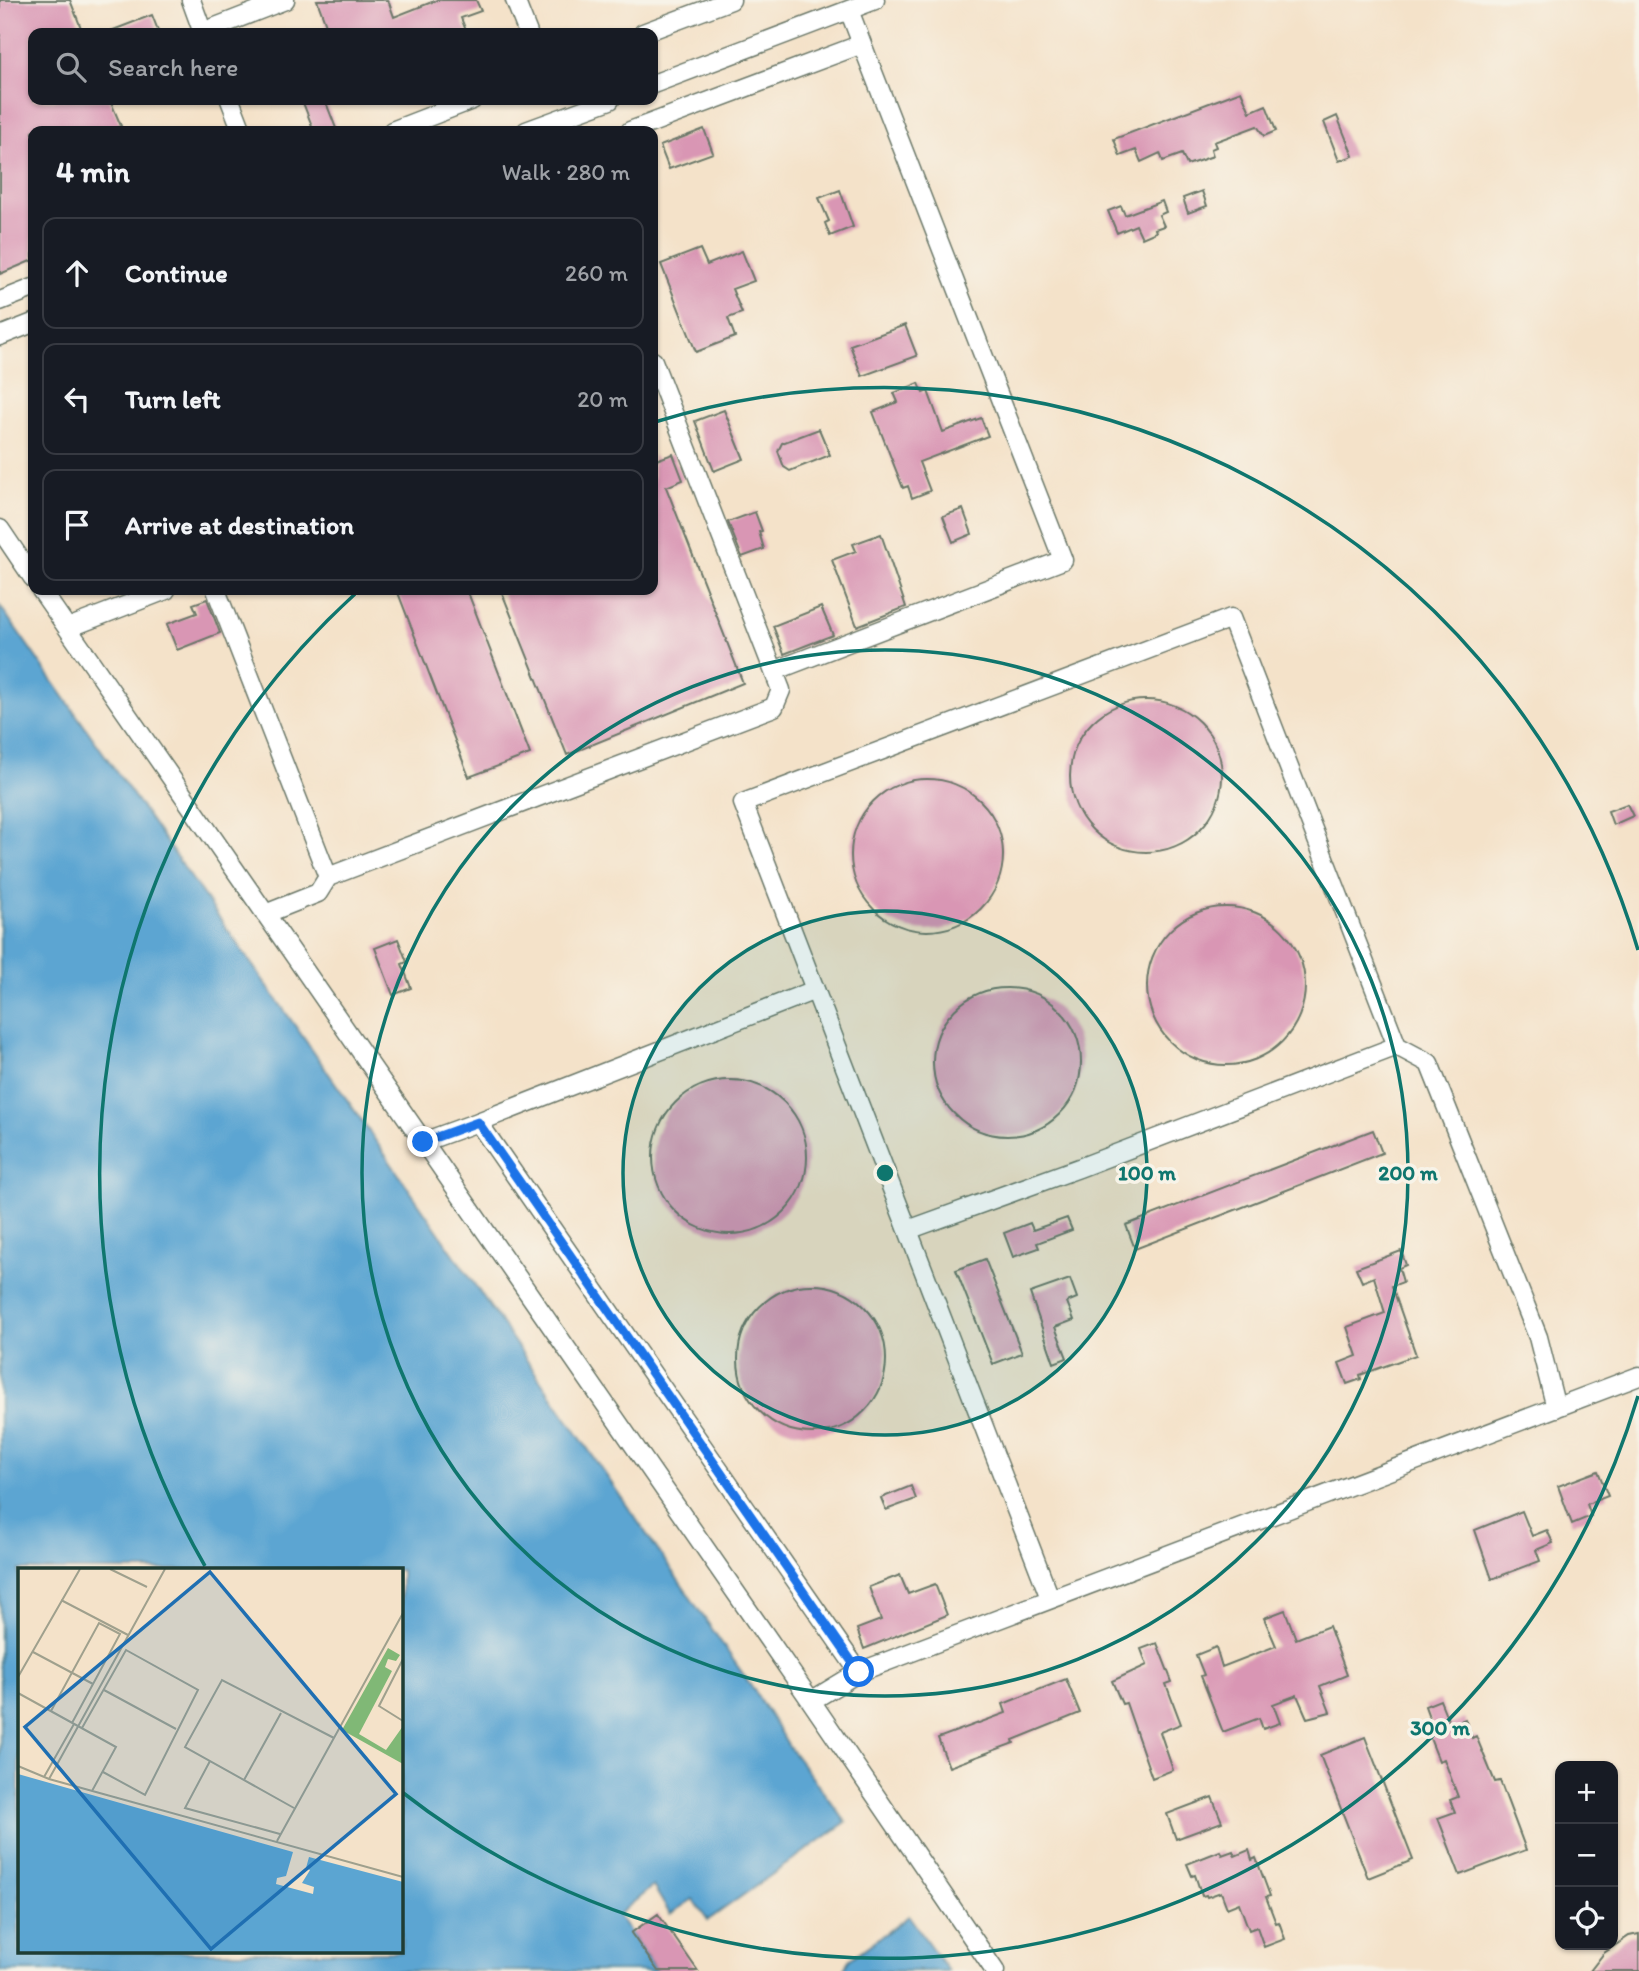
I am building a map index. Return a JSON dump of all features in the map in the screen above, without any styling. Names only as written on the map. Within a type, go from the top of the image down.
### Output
[{"type":"street","points":[[191,0],[201,28]]},
{"type":"street","points":[[215,28],[285,0]]},
{"type":"street","points":[[515,0],[526,28]]},
{"type":"street","points":[[656,28],[730,0]]},
{"type":"street","points":[[658,82],[875,0]]},
{"type":"street","points":[[774,671],[1063,560],[849,10]]},
{"type":"street","points":[[643,126],[862,44]]},
{"type":"street","points":[[232,105],[240,126]]},
{"type":"street","points":[[405,126],[459,105]]},
{"type":"street","points":[[540,126],[596,105]]},
{"type":"street","points":[[0,301],[28,290]]},
{"type":"street","points":[[0,336],[28,325]]},
{"type":"street","points":[[265,914],[318,893],[328,877],[774,707],[781,690],[658,374]]},
{"type":"street","points":[[0,529],[28,571]]},
{"type":"street","points":[[45,595],[995,1971]]},
{"type":"street","points":[[68,628],[153,595]]},
{"type":"street","points":[[218,595],[328,877]]},
{"type":"street","points":[[1050,1598],[743,803],[1231,618],[1397,1046],[1429,1063],[1538,1337],[1556,1408]]},
{"type":"street","points":[[423,1142],[815,990]]},
{"type":"street","points":[[908,1230],[1397,1046]]},
{"type":"street","points":[[478,1122],[859,1672]]},
{"type":"street","points":[[811,1701],[859,1672],[1639,1376]]},
{"type":"water","points":[[0,606],[355,1111],[754,1690],[789,1747],[846,1822],[708,1920],[693,1899],[670,1914],[653,1886],[618,1915],[657,1971],[0,1971]]},
{"type":"water","points":[[909,1916],[948,1971],[846,1971],[844,1968],[849,1960]]},
{"type":"building","points":[[0,0],[70,0],[81,28],[28,28],[28,105],[112,105],[121,126],[28,126],[28,262],[0,274]]},
{"type":"building","points":[[317,0],[388,0],[394,17],[437,0],[476,0],[481,11],[461,18],[465,28],[327,28]]},
{"type":"building","points":[[152,15],[157,28],[118,28]]},
{"type":"building","points":[[1241,91],[1250,112],[1266,105],[1276,131],[1264,136],[1257,126],[1214,142],[1216,147],[1211,149],[1213,156],[1187,165],[1182,154],[1163,161],[1160,153],[1141,162],[1136,150],[1120,156],[1114,139]]},
{"type":"building","points":[[304,105],[327,105],[335,126],[312,126]]},
{"type":"building","points":[[1337,116],[1353,156],[1339,161],[1324,122]]},
{"type":"building","points":[[704,129],[713,153],[669,169],[660,146]]},
{"type":"building","points":[[840,190],[853,227],[830,236],[825,223],[829,221],[819,198]]},
{"type":"building","points":[[1202,191],[1207,206],[1188,213],[1183,198]]},
{"type":"building","points":[[1162,201],[1166,212],[1159,215],[1164,226],[1155,229],[1156,232],[1142,238],[1136,225],[1117,233],[1108,211],[1121,206],[1125,215]]},
{"type":"building","points":[[700,249],[707,265],[742,251],[754,281],[732,289],[742,313],[728,318],[735,337],[696,352],[661,264]]},
{"type":"building","points":[[905,325],[917,356],[862,376],[850,345]]},
{"type":"building","points":[[919,383],[923,393],[928,391],[943,432],[981,418],[988,436],[919,462],[930,491],[912,498],[908,486],[903,488],[873,412],[898,402],[894,393]]},
{"type":"building","points":[[724,410],[744,459],[714,471],[695,421]]},
{"type":"building","points":[[819,429],[830,455],[790,471],[784,467],[778,451],[782,443]]},
{"type":"building","points":[[673,454],[683,480],[666,487],[743,683],[567,755],[503,595],[658,595],[658,459]]},
{"type":"building","points":[[963,509],[972,534],[953,542],[943,516]]},
{"type":"building","points":[[755,512],[762,531],[759,532],[764,549],[742,557],[728,522]]},
{"type":"building","points":[[881,534],[906,607],[857,626],[832,560],[856,551],[853,544]]},
{"type":"building","points":[[399,595],[469,595],[530,754],[469,777]]},
{"type":"building","points":[[207,599],[220,633],[177,650],[167,624],[197,613],[193,604]]},
{"type":"building","points":[[821,607],[833,635],[784,654],[773,626]]},
{"type":"building","points":[[1146,700],[1175,705],[1200,722],[1217,747],[1222,776],[1217,805],[1200,830],[1175,847],[1146,852],[1117,847],[1092,830],[1075,805],[1070,776],[1075,747],[1092,722],[1117,705]]},
{"type":"building","points":[[927,779],[956,785],[981,801],[997,826],[1003,855],[997,884],[981,909],[956,925],[927,931],[898,925],[873,909],[857,884],[851,855],[857,826],[873,801],[898,785]]},
{"type":"building","points":[[1627,804],[1633,816],[1613,825],[1608,811]]},
{"type":"building","points":[[1226,907],[1256,913],[1282,930],[1299,956],[1305,986],[1299,1016],[1282,1042],[1256,1059],[1226,1065],[1196,1059],[1170,1042],[1153,1016],[1147,986],[1153,956],[1170,930],[1196,913]]},
{"type":"building","points":[[398,939],[407,962],[402,964],[411,988],[393,995],[375,948]]},
{"type":"building","points":[[1007,988],[1035,994],[1059,1010],[1075,1034],[1081,1062],[1075,1090],[1059,1114],[1035,1130],[1007,1136],[979,1130],[955,1114],[939,1090],[933,1062],[939,1034],[955,1010],[979,994]]},
{"type":"building","points":[[730,1080],[759,1086],[784,1103],[801,1128],[807,1157],[801,1186],[784,1211],[759,1228],[730,1234],[701,1228],[676,1211],[659,1186],[653,1157],[659,1128],[676,1103],[701,1086]]},
{"type":"building","points":[[1373,1130],[1382,1153],[1135,1249],[1126,1225]]},
{"type":"building","points":[[1067,1218],[1072,1230],[1037,1243],[1039,1248],[1013,1257],[1004,1233],[1030,1223],[1033,1230]]},
{"type":"building","points":[[1401,1251],[1406,1265],[1399,1268],[1403,1282],[1392,1286],[1416,1355],[1360,1375],[1361,1379],[1347,1384],[1339,1363],[1357,1356],[1347,1327],[1385,1313],[1374,1277],[1362,1282],[1356,1268]]},
{"type":"building","points":[[985,1259],[1022,1353],[993,1364],[956,1270]]},
{"type":"building","points":[[1070,1279],[1077,1298],[1067,1302],[1074,1320],[1055,1327],[1067,1358],[1054,1363],[1030,1293]]},
{"type":"building","points":[[812,1285],[840,1291],[864,1307],[880,1331],[886,1359],[880,1387],[864,1411],[840,1427],[812,1433],[784,1427],[760,1411],[744,1387],[738,1359],[744,1331],[760,1307],[784,1291]]},
{"type":"building","points":[[1598,1471],[1608,1496],[1587,1504],[1591,1516],[1572,1524],[1558,1486]]},
{"type":"building","points":[[911,1486],[916,1499],[886,1510],[881,1498]]},
{"type":"building","points":[[1522,1511],[1532,1536],[1547,1530],[1553,1543],[1536,1550],[1540,1561],[1492,1579],[1475,1530]]},
{"type":"building","points":[[900,1575],[908,1594],[935,1584],[947,1615],[864,1649],[857,1629],[881,1620],[869,1587]]},
{"type":"building","points":[[1285,1610],[1296,1639],[1329,1626],[1347,1675],[1320,1686],[1330,1712],[1307,1718],[1297,1695],[1273,1704],[1280,1723],[1263,1729],[1259,1718],[1223,1732],[1201,1676],[1204,1675],[1196,1655],[1216,1647],[1222,1667],[1276,1646],[1264,1618]]},
{"type":"building","points":[[1157,1643],[1172,1682],[1166,1684],[1181,1724],[1160,1732],[1173,1770],[1152,1778],[1126,1703],[1122,1704],[1112,1681],[1147,1665],[1141,1649]]},
{"type":"building","points":[[1066,1679],[1080,1713],[1013,1740],[1014,1743],[949,1767],[938,1738],[1006,1713],[1003,1704]]},
{"type":"building","points":[[1440,1700],[1450,1725],[1465,1719],[1472,1738],[1476,1736],[1495,1782],[1500,1781],[1526,1850],[1460,1875],[1438,1818],[1455,1812],[1450,1800],[1458,1797],[1444,1759],[1439,1761],[1428,1733],[1434,1731],[1425,1706]]},
{"type":"building","points":[[1365,1737],[1413,1860],[1368,1878],[1320,1755]]},
{"type":"building","points":[[1212,1797],[1222,1822],[1176,1839],[1167,1814]]},
{"type":"building","points":[[1249,1850],[1252,1860],[1256,1858],[1270,1896],[1266,1897],[1285,1939],[1264,1947],[1257,1927],[1249,1930],[1239,1903],[1227,1908],[1221,1892],[1202,1896],[1195,1875],[1192,1876],[1187,1864],[1220,1851],[1222,1855],[1233,1851],[1235,1856]]},
{"type":"building","points":[[658,1914],[698,1971],[658,1971],[631,1933]]},
{"type":"building","points":[[1639,1934],[1639,1971],[1590,1971],[1604,1953],[1618,1950],[1618,1943],[1629,1936]]},
{"type":"route","points":[[423,1142],[478,1122],[859,1672]]}]
